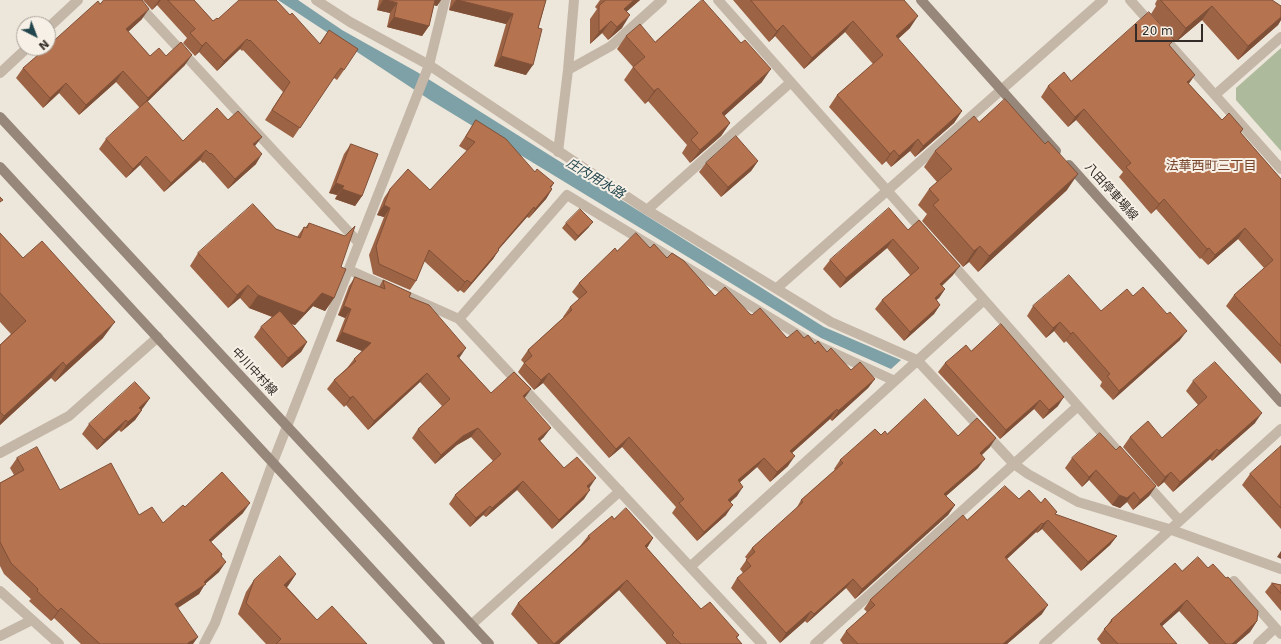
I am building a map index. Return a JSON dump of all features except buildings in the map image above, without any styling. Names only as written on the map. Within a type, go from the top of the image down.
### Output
[{"type":"main road","name":"八田停車場線","points":[[921,0],[1281,402]]},
{"type":"main road","name":"中川中村線","points":[[0,117],[489,644]]},
{"type":"main road","points":[[0,167],[440,644]]},
{"type":"street","points":[[56,21],[78,0]]},
{"type":"street","points":[[134,0],[359,243]]},
{"type":"street","points":[[316,0],[558,152],[647,210],[831,322],[918,360],[1014,464],[1028,474],[1078,502],[1169,529],[1281,569]]},
{"type":"street","points":[[204,644],[215,623],[273,462],[427,69],[445,0]]},
{"type":"street","points":[[558,152],[568,70],[574,0]]},
{"type":"street","points":[[568,70],[611,46],[662,0]]},
{"type":"street","points":[[718,0],[928,237]]},
{"type":"street","points":[[777,288],[1103,0]]},
{"type":"street","points":[[1130,0],[1281,169]]},
{"type":"street","points":[[1215,96],[1281,37]]},
{"type":"street","points":[[0,73],[18,56]]},
{"type":"street","points":[[647,210],[791,82]]},
{"type":"street","points":[[459,319],[567,195],[812,343],[895,381]]},
{"type":"street","points":[[938,248],[1179,520]]},
{"type":"street","points":[[349,270],[459,319],[762,644]]},
{"type":"street","points":[[690,567],[984,300]]},
{"type":"street","points":[[0,452],[69,416],[158,337]]},
{"type":"street","points":[[815,644],[1078,406]]},
{"type":"street","points":[[1044,644],[1281,429]]},
{"type":"street","points":[[471,624],[620,491]]},
{"type":"street","points":[[1234,581],[1278,631],[1258,644]]},
{"type":"street","points":[[0,591],[59,644]]},
{"type":"street","points":[[0,636],[32,620]]},
{"type":"green space","points":[[1281,48],[1281,151],[1236,100],[1236,88]]},
{"type":"water","points":[[278,0],[298,0],[342,30],[417,72],[824,327],[901,360],[891,369],[821,338],[430,100]]},
{"type":"district","name":"法華西町三丁目","points":[[1211,167]]},
{"type":"water label","name":"庄内用水路","points":[[595,179]]}]
